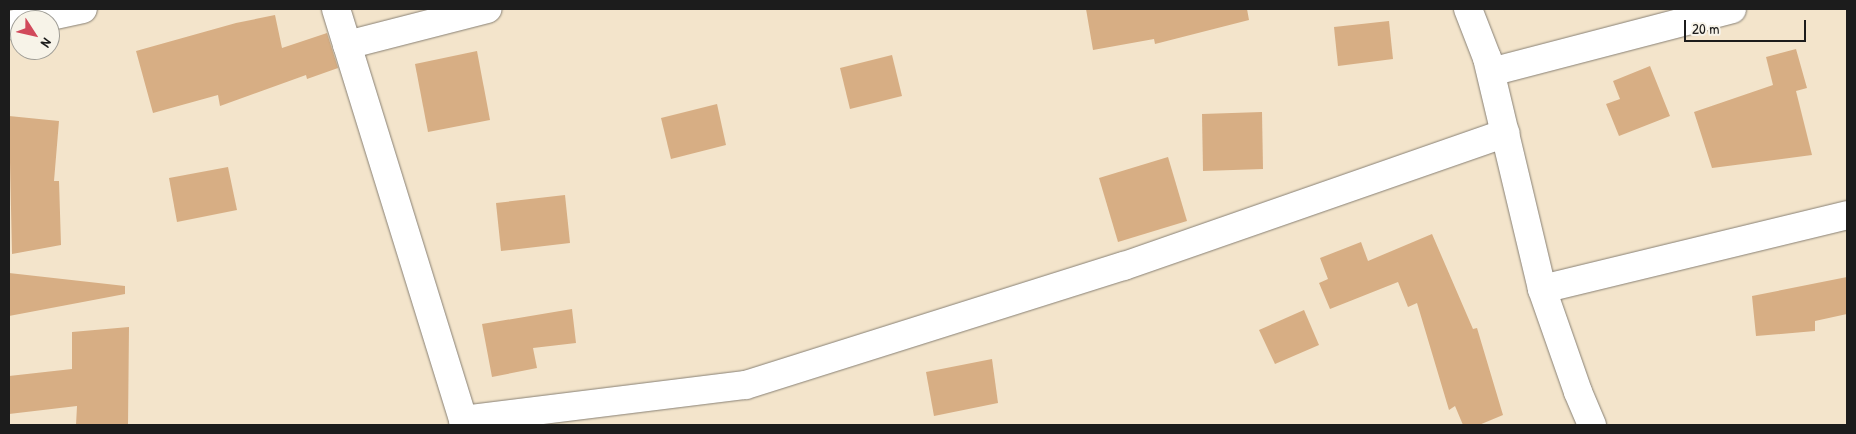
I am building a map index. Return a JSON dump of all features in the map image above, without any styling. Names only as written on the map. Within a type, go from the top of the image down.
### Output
[{"type":"street","points":[[60,14],[83,9]]},
{"type":"street","points":[[336,9],[464,422],[746,385],[1124,266],[1505,133]]},
{"type":"street","points":[[347,45],[487,9]]},
{"type":"street","points":[[1468,9],[1491,72],[1542,289],[1578,392],[1592,425]]},
{"type":"street","points":[[1491,72],[1732,9]]},
{"type":"street","points":[[1542,289],[1847,215]]},
{"type":"building","points":[[1086,9],[1247,9],[1249,20],[1155,44],[1154,39],[1093,50]]},
{"type":"building","points":[[275,15],[282,48],[327,33],[338,68],[307,79],[306,75],[220,106],[218,95],[153,113],[136,51],[236,23]]},
{"type":"building","points":[[1389,21],[1393,59],[1338,66],[1334,27]]},
{"type":"building","points":[[1796,49],[1807,88],[1796,91],[1812,155],[1712,168],[1694,112],[1773,85],[1766,57]]},
{"type":"building","points":[[477,51],[490,120],[428,132],[415,64]]},
{"type":"building","points":[[892,55],[902,96],[850,109],[840,68]]},
{"type":"building","points":[[1650,66],[1670,116],[1619,136],[1606,104],[1620,99],[1613,81]]},
{"type":"building","points":[[717,104],[726,145],[671,159],[661,118]]},
{"type":"building","points":[[1262,112],[1263,169],[1203,171],[1202,114]]},
{"type":"building","points":[[9,116],[59,121],[54,181],[59,181],[61,245],[12,254]]},
{"type":"building","points":[[1168,157],[1187,221],[1118,242],[1099,178]]},
{"type":"building","points":[[228,167],[237,210],[177,222],[169,178]]},
{"type":"building","points":[[565,195],[570,243],[501,251],[496,203]]},
{"type":"building","points":[[1432,234],[1473,329],[1477,328],[1503,415],[1479,425],[1463,425],[1455,406],[1449,410],[1417,303],[1408,307],[1398,282],[1330,309],[1319,283],[1328,279],[1320,258],[1361,242],[1368,261]]},
{"type":"building","points":[[9,273],[125,286],[125,294],[9,316]]},
{"type":"building","points":[[1847,277],[1847,314],[1815,321],[1815,331],[1756,336],[1752,296]]},
{"type":"building","points":[[572,309],[576,343],[533,348],[537,368],[492,377],[482,324]]},
{"type":"building","points":[[1304,310],[1319,345],[1275,364],[1259,330]]},
{"type":"building","points":[[129,327],[128,425],[76,425],[77,406],[9,414],[9,376],[72,369],[72,332]]},
{"type":"building","points":[[992,359],[998,403],[934,416],[926,372]]}]
